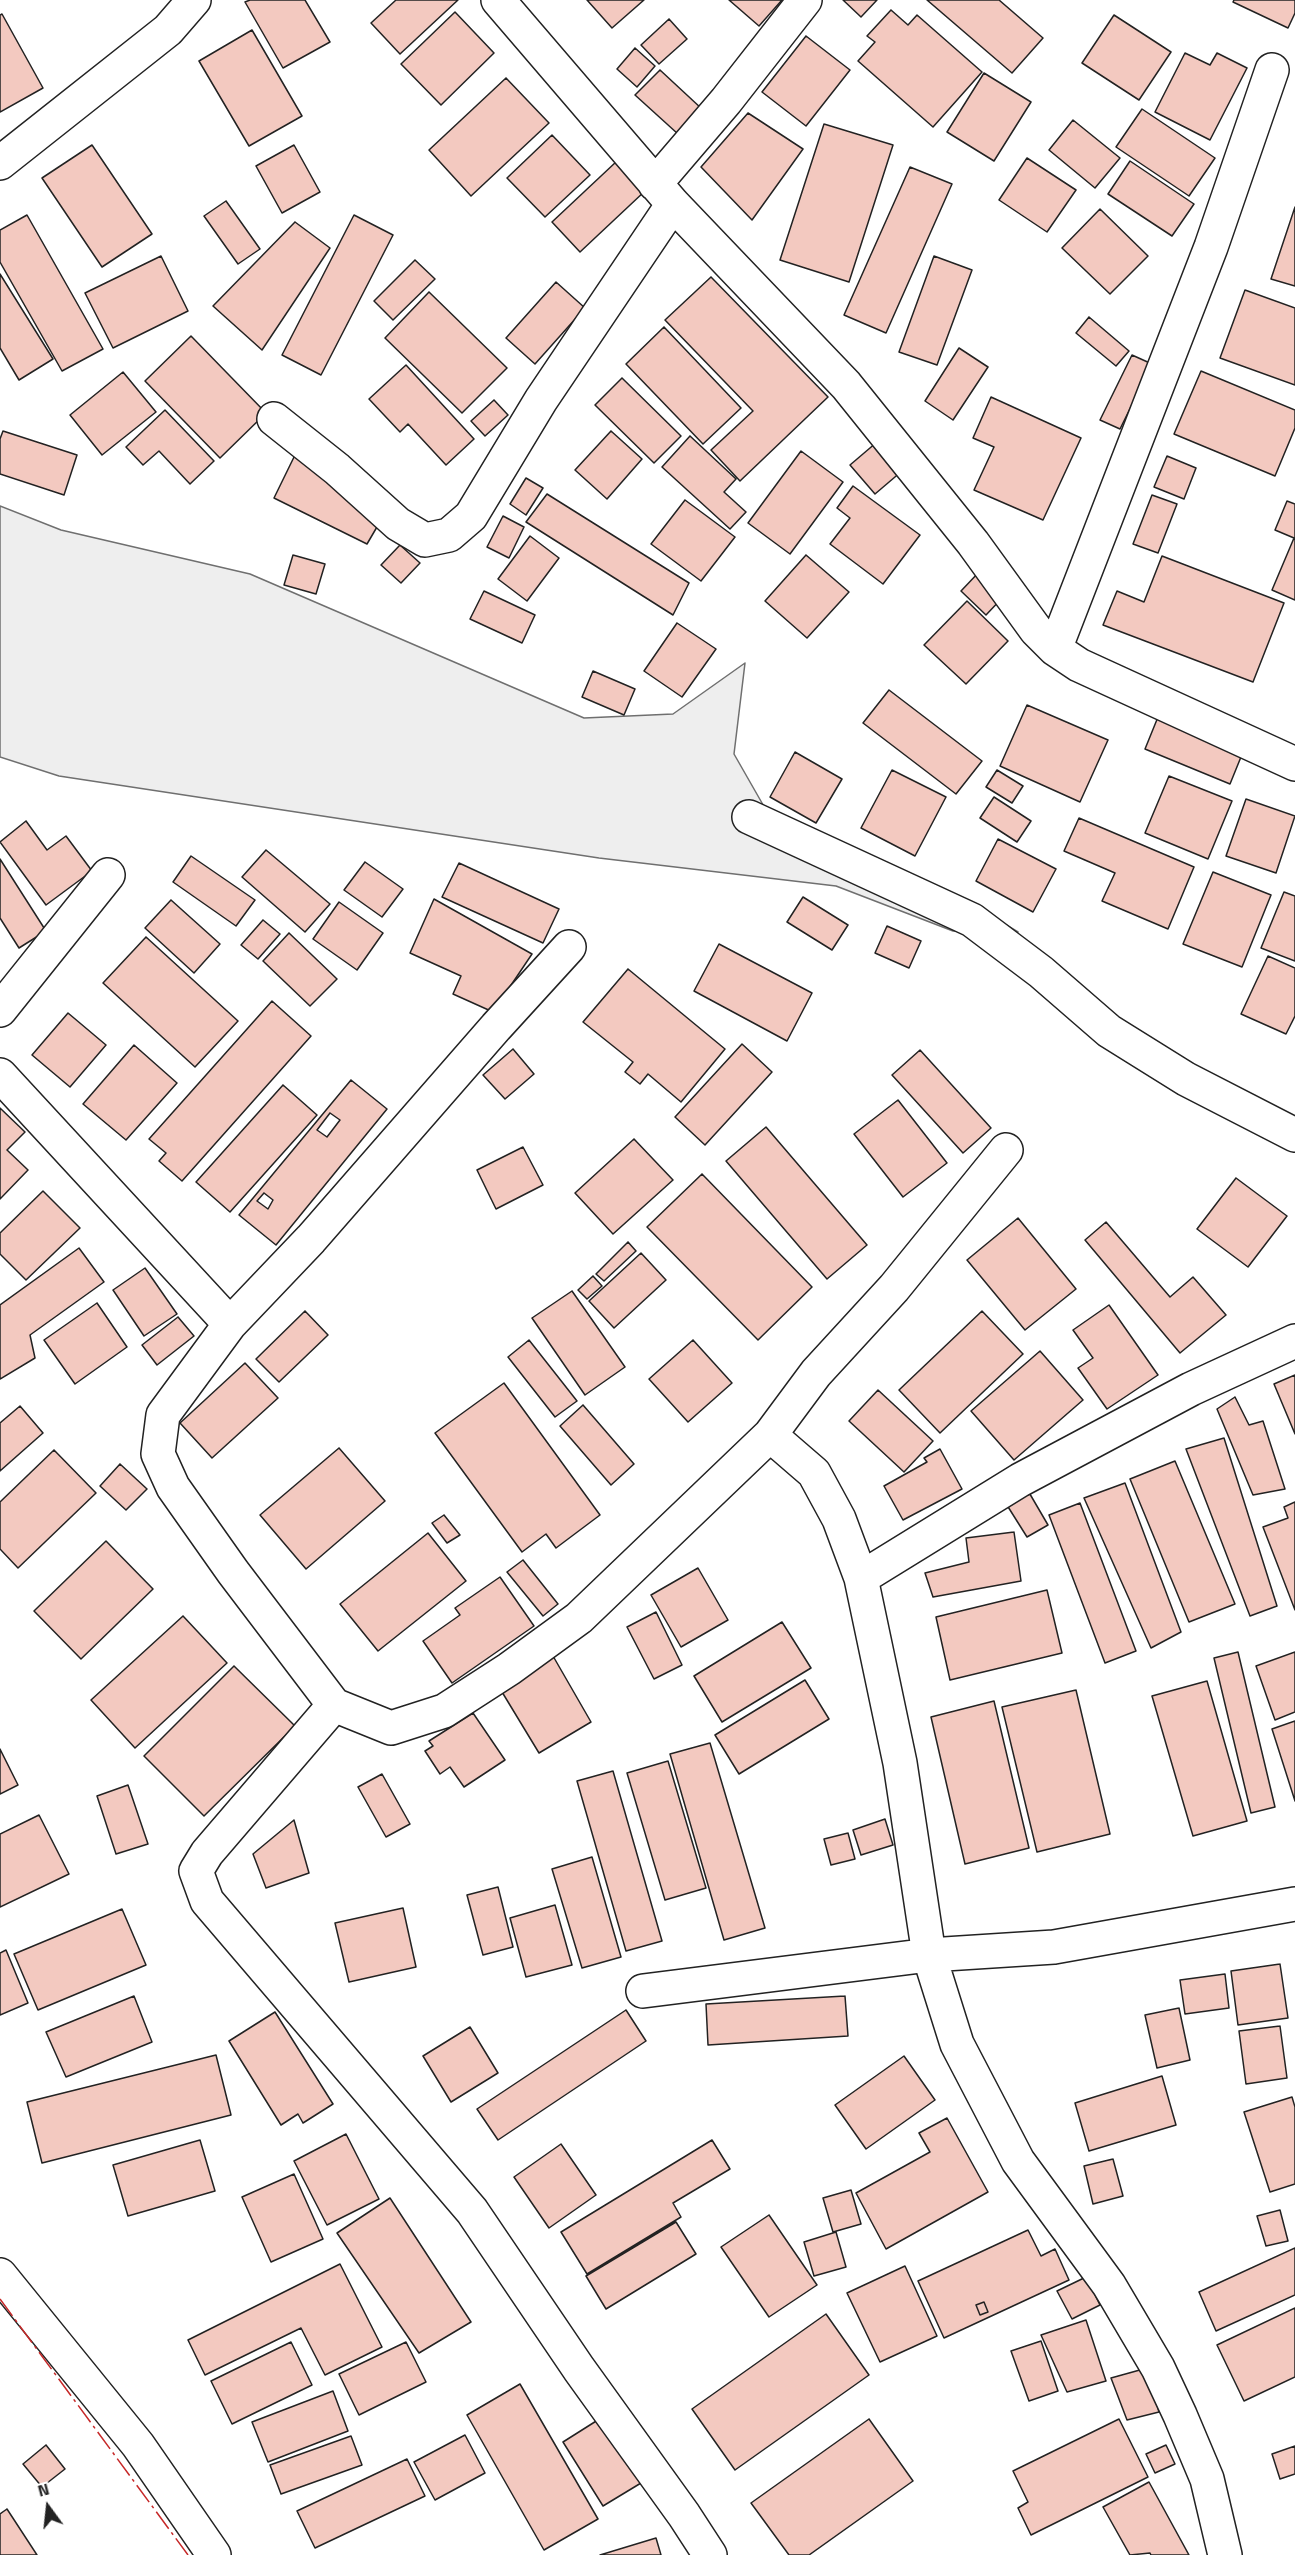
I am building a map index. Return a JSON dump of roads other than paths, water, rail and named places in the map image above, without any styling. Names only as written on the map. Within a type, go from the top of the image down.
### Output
[{"type":"street","points":[[0,164],[168,30],[194,0]]},
{"type":"street","points":[[498,0],[664,194],[846,385],[973,543],[1036,630],[1055,649],[1079,665],[1295,764]]},
{"type":"street","points":[[274,418],[337,469],[398,524],[425,540],[449,535],[471,516],[664,194],[726,101],[805,0]]},
{"type":"street","points":[[1055,649],[1211,247],[1272,70]]},
{"type":"street","points":[[749,818],[972,920],[1041,972],[1109,1032],[1186,1079],[1295,1135]]},
{"type":"street","points":[[0,1010],[108,876]]},
{"type":"street","points":[[569,947],[311,1239],[230,1324],[163,1415],[158,1454],[173,1487],[240,1581],[334,1705],[391,1728],[444,1711],[509,1669],[579,1618],[770,1435],[816,1373],[894,1288],[1006,1150]]},
{"type":"street","points":[[0,1076],[230,1324]]},
{"type":"street","points":[[861,1578],[1020,1480],[1191,1389],[1295,1341]]},
{"type":"street","points":[[770,1435],[814,1473],[839,1519],[861,1578],[900,1763],[929,1955],[957,2044],[1018,2161],[1109,2285],[1158,2368],[1207,2479],[1225,2555]]},
{"type":"street","points":[[334,1705],[207,1853],[196,1871],[207,1901],[472,2211],[579,2369],[710,2555]]},
{"type":"street","points":[[643,1991],[929,1955],[1054,1947],[1295,1904]]},
{"type":"street","points":[[0,2275],[138,2445],[214,2555]]}]
